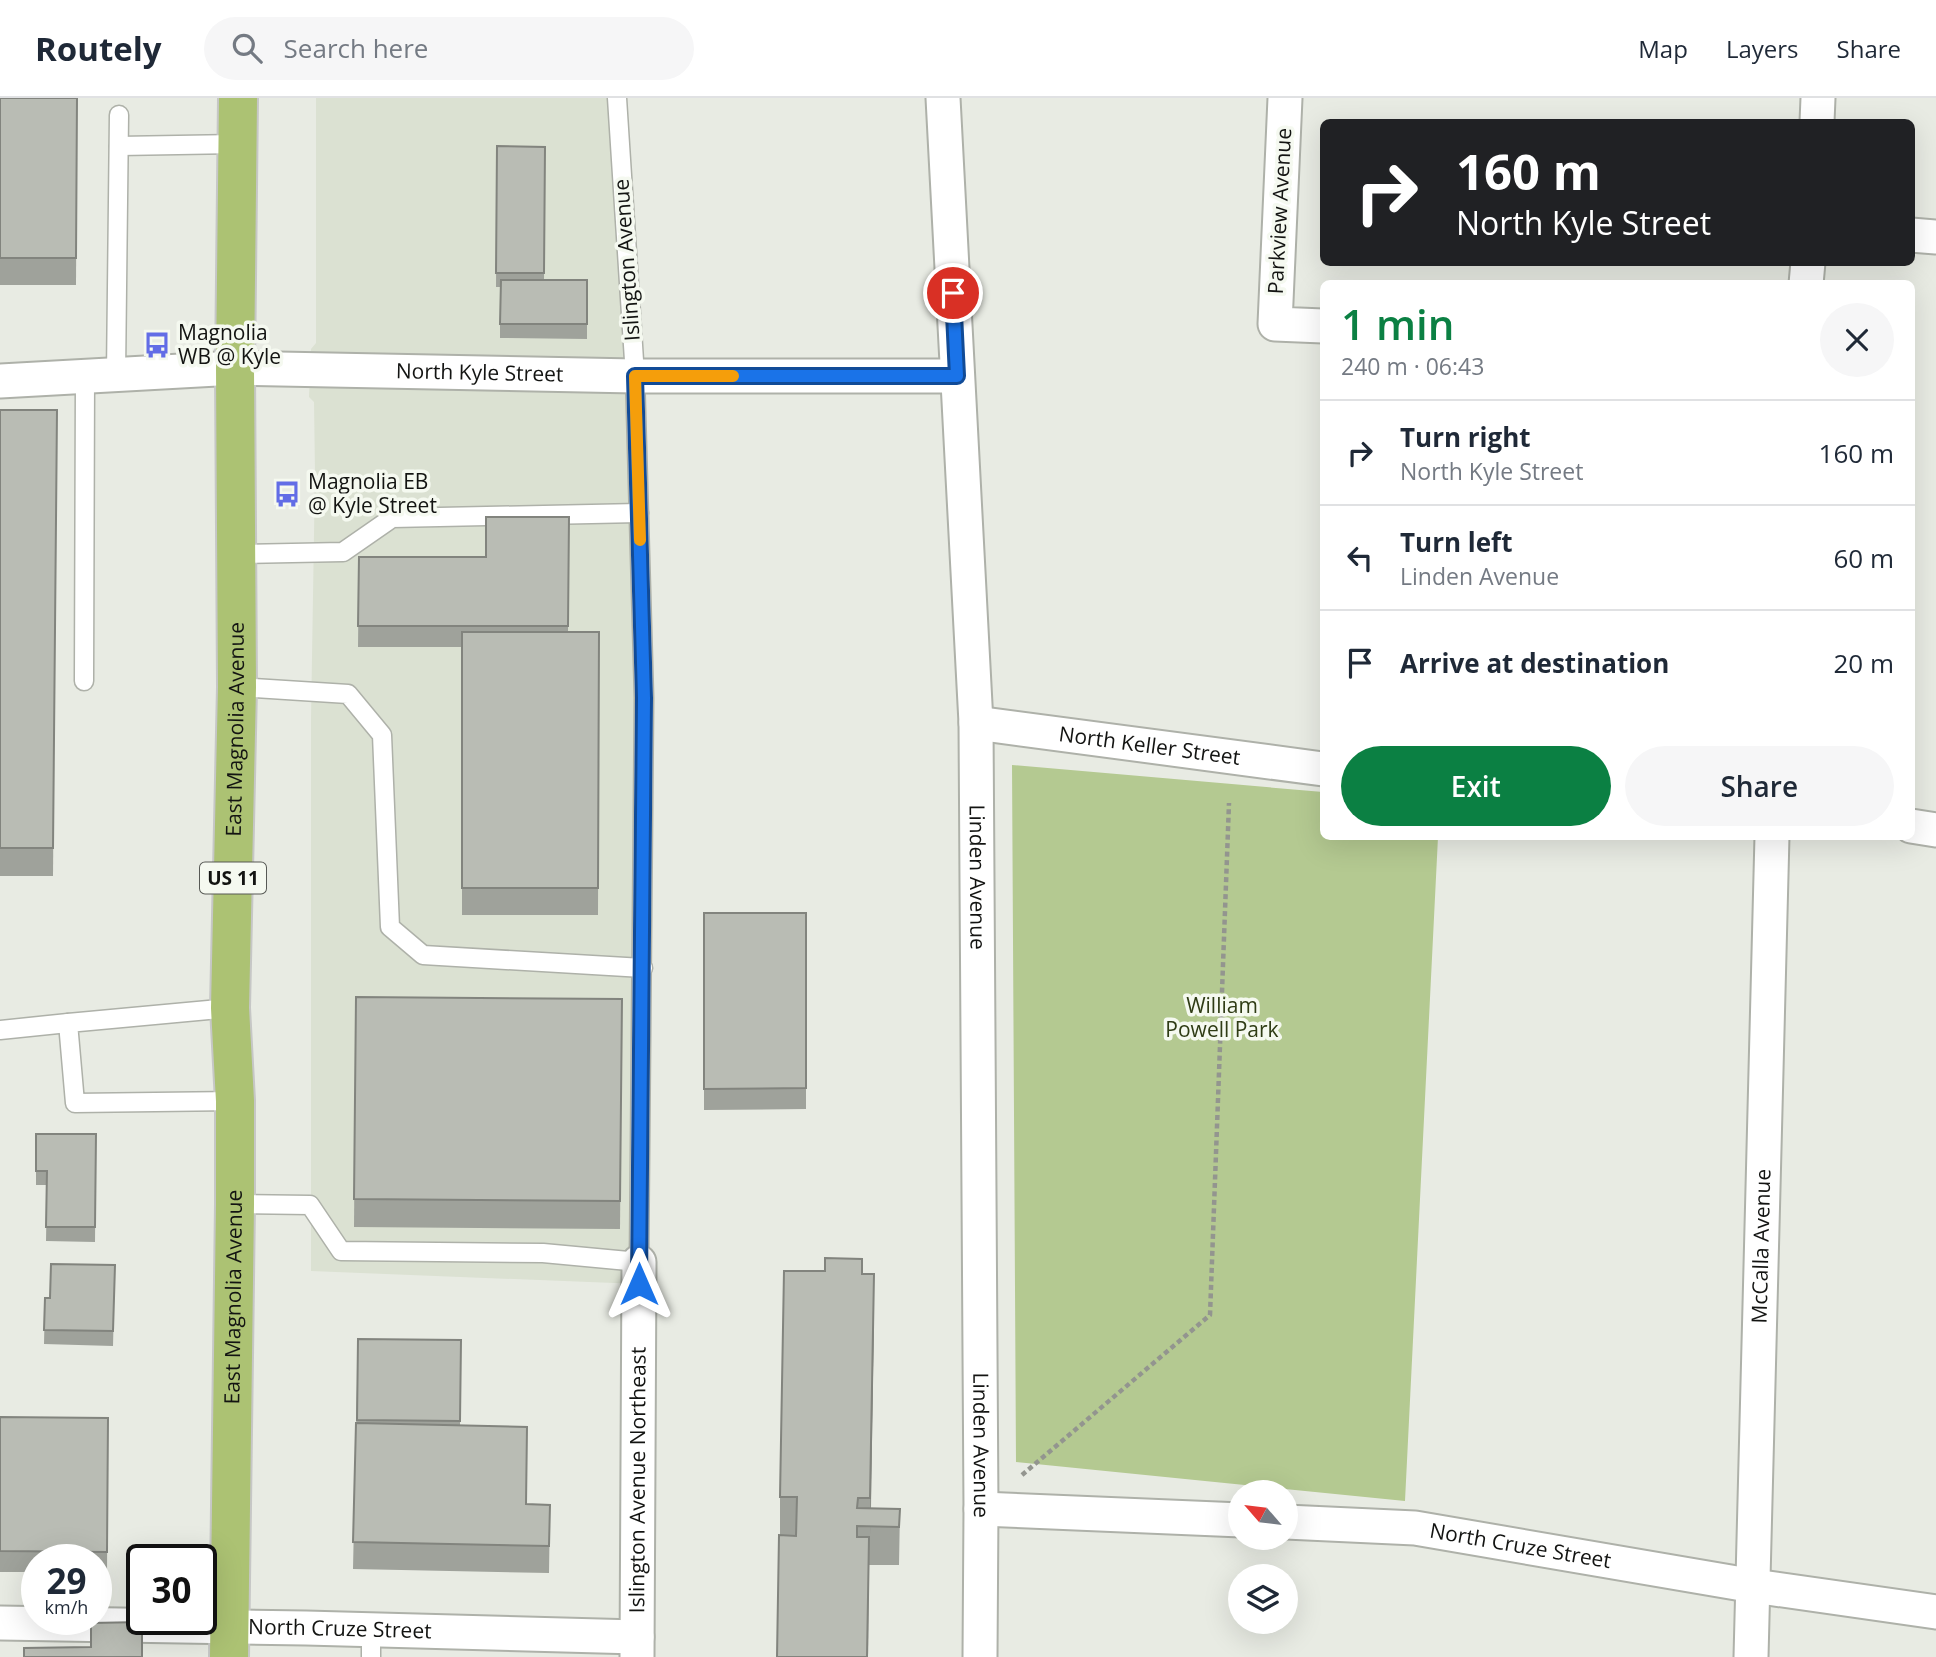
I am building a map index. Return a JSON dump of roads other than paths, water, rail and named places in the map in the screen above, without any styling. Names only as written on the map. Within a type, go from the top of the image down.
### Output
[{"type":"main road","name":"East Magnolia Avenue","points":[[229,1642],[235,1204],[235,1101],[230,1008],[237,687],[237,98]]},
{"type":"street","name":"Linden Avenue","points":[[943,98],[976,723],[980,1657]]},
{"type":"street","name":"Parkview Avenue","points":[[1285,98],[1275,324],[1320,326]]},
{"type":"street","points":[[1817,119],[1818,98]]},
{"type":"street","points":[[1915,235],[1936,237]]},
{"type":"street","name":"North Kyle Street","points":[[0,381],[235,369],[635,376],[957,376]]},
{"type":"street","name":"North Keller Street","points":[[976,723],[1320,769]]},
{"type":"street","points":[[1915,827],[1936,830]]},
{"type":"street","name":"McCalla Avenue","points":[[1751,1657],[1772,840]]},
{"type":"street","name":"Islington Avenue Northeast","points":[[637,1647],[639,1262]]},
{"type":"street","points":[[981,1509],[1228,1519]]},
{"type":"street","name":"North Cruze Street","points":[[1298,1523],[1415,1528],[1754,1586],[1936,1612]]},
{"type":"street","name":"North Cruze Street","points":[[0,1623],[229,1642],[637,1647]]},
{"type":"lane","name":"Islington Avenue","points":[[617,98],[635,376],[644,698],[639,1262]]},
{"type":"lane","points":[[85,681],[101,375],[119,115]]},
{"type":"lane","points":[[118,146],[237,144]]},
{"type":"lane","points":[[237,554],[343,552],[392,518],[639,513]]},
{"type":"lane","points":[[237,687],[348,694],[382,735],[390,927],[423,955],[643,968]]},
{"type":"lane","points":[[0,1030],[230,1008]]},
{"type":"lane","points":[[68,1023],[75,1103],[235,1101]]},
{"type":"lane","points":[[235,1204],[310,1205],[341,1251],[543,1253],[639,1262]]},
{"type":"place","name":"Magnolia WB @ Kyle","points":[[157,345]]},
{"type":"place","name":"Magnolia EB @ Kyle Street","points":[[287,494]]},
{"type":"park label","name":"William Powell Park","points":[[1222,1018]]}]
